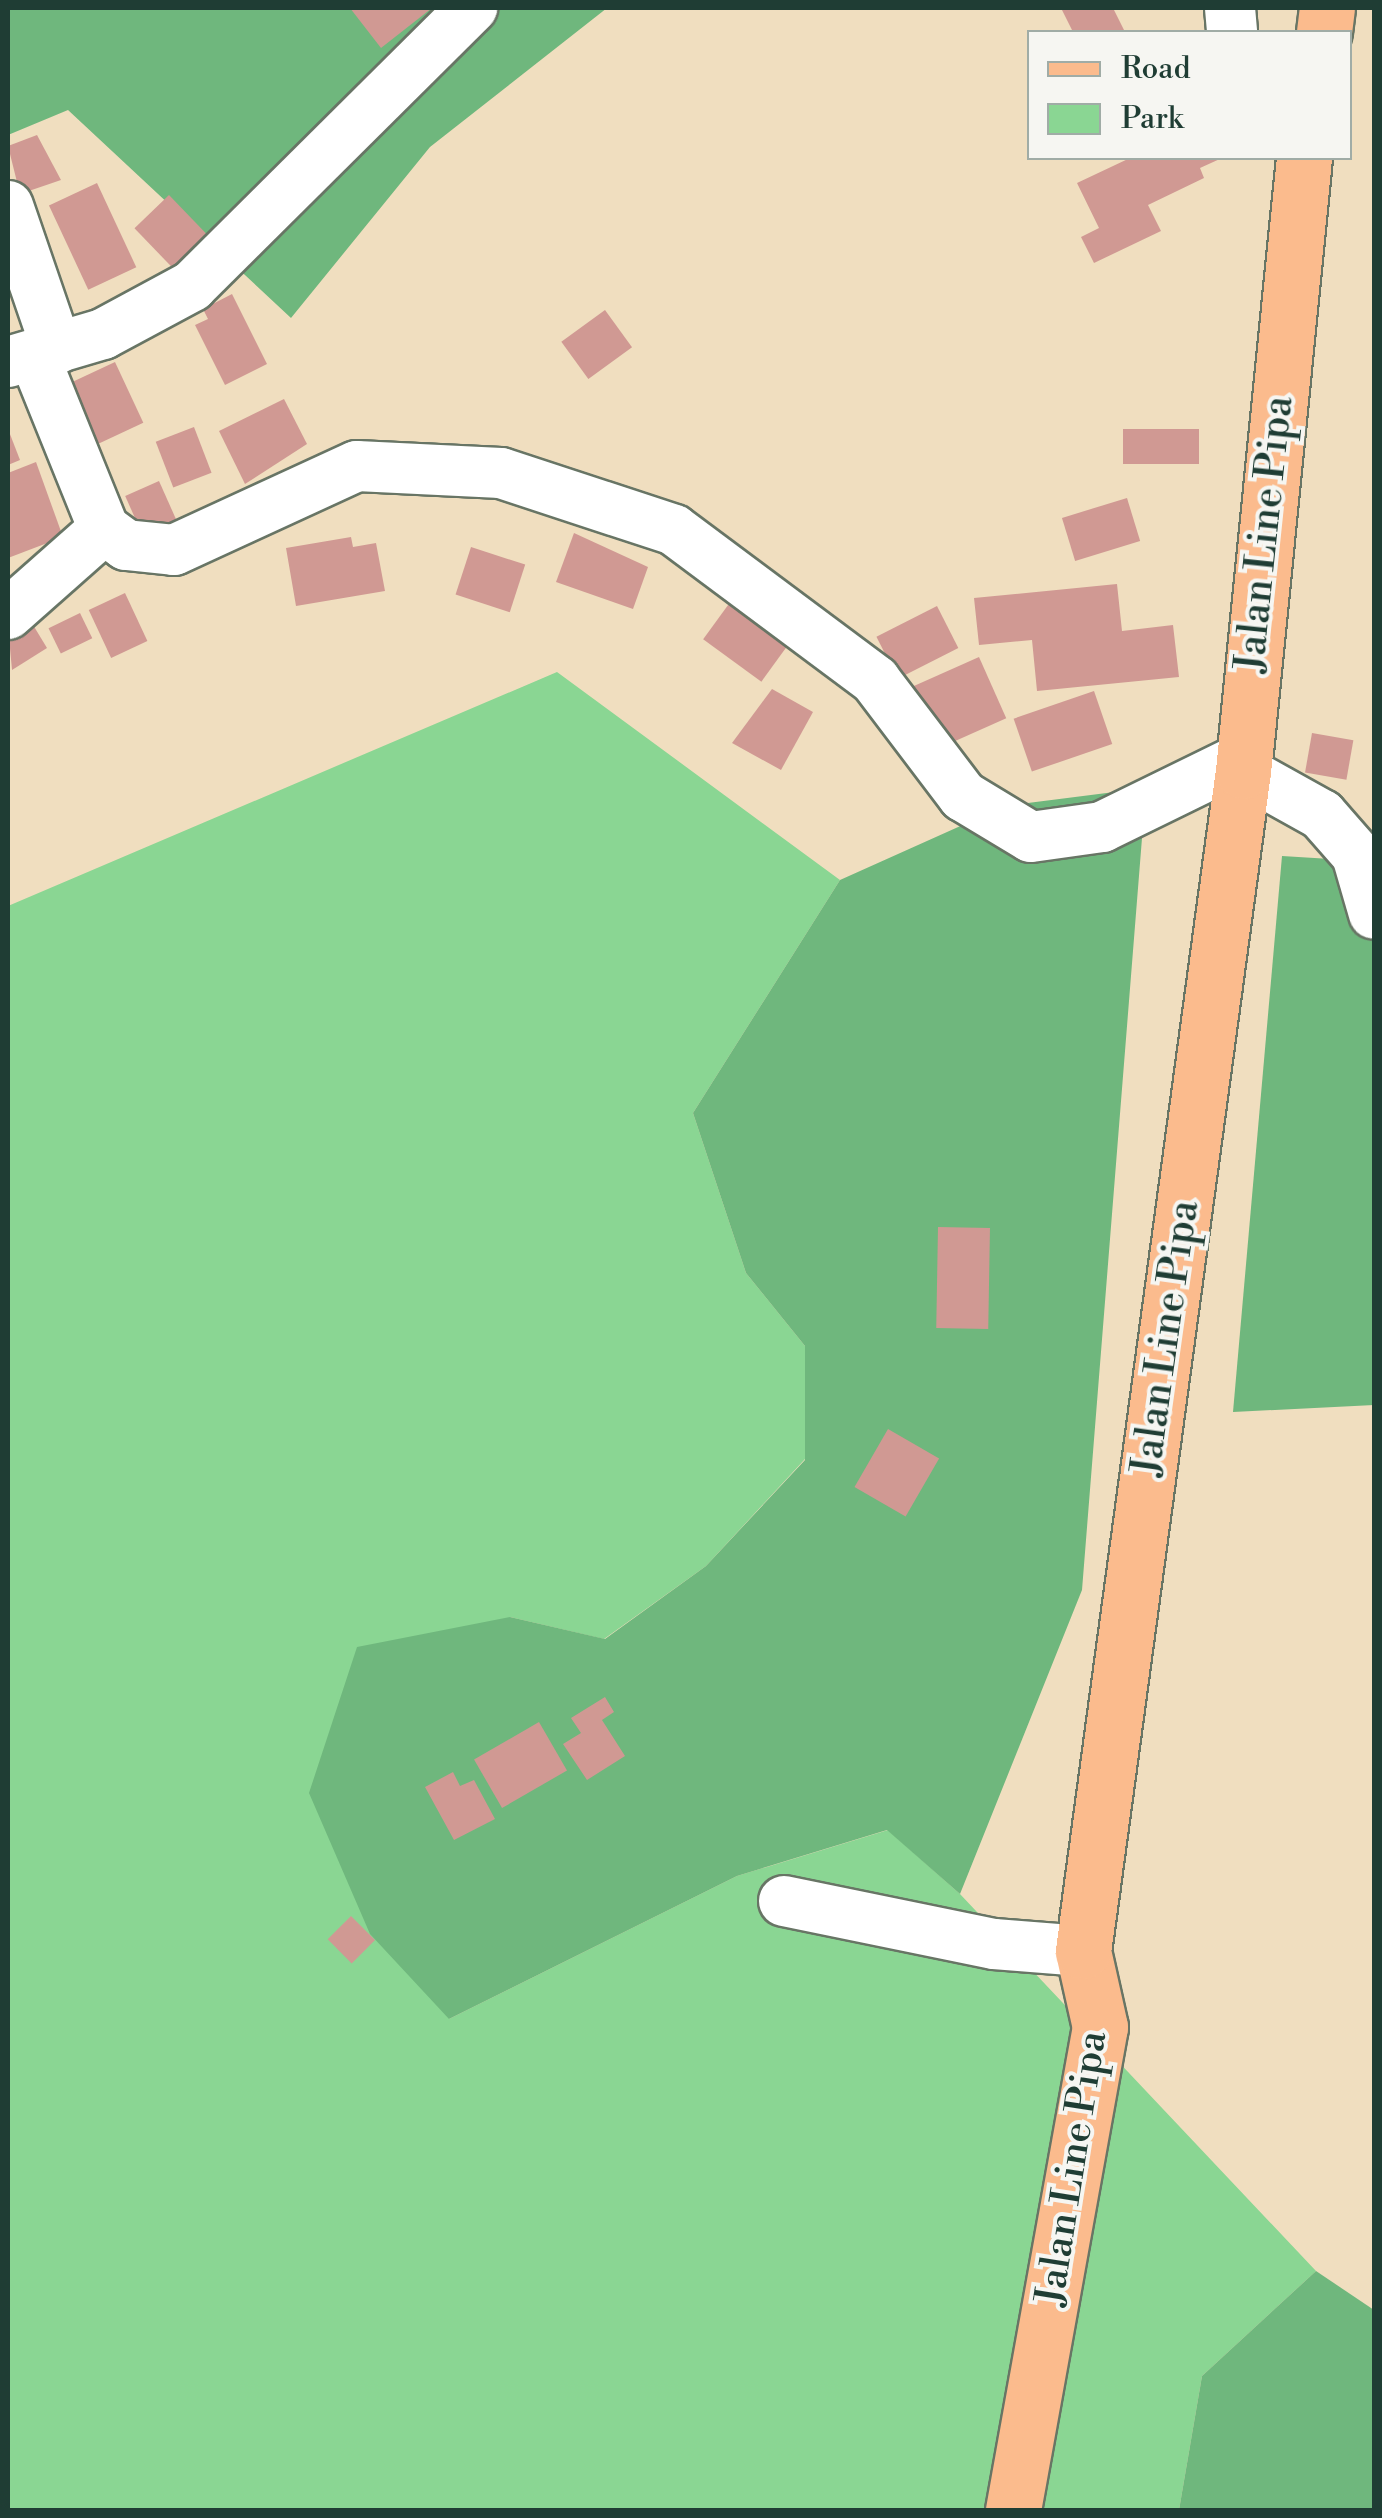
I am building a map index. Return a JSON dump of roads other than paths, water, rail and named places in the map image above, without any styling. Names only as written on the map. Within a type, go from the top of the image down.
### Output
[{"type":"main road","name":"Jalan Line Pipa","points":[[1013,2510],[1100,2027],[1083,1950],[1244,764],[1295,168]]},
{"type":"street","points":[[33,356],[192,286],[472,8]]},
{"type":"street","points":[[8,206],[33,356],[104,529],[126,544],[174,550],[357,466],[501,473],[674,530],[874,680],[963,796],[1031,837],[1102,827],[1244,764],[1322,815],[1357,855],[1374,914]]},
{"type":"street","points":[[8,614],[104,529]]},
{"type":"street","points":[[784,1901],[994,1944],[1083,1950]]}]
